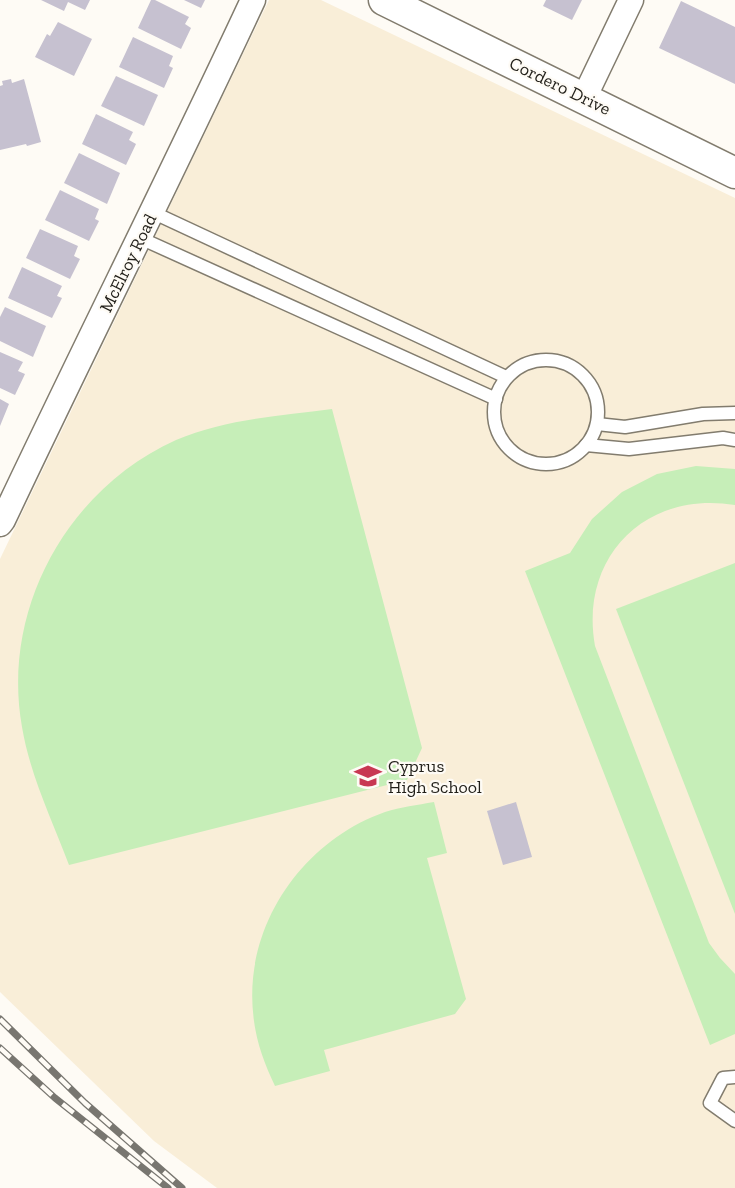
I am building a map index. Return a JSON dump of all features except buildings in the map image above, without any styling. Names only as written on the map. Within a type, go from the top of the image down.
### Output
[{"type":"street","name":"McElroy Road","points":[[0,524],[153,212],[253,0]]},
{"type":"street","name":"Cordero Drive","points":[[384,0],[735,173]]},
{"type":"street","points":[[584,98],[631,0]]},
{"type":"lane","points":[[153,212],[506,378]]},
{"type":"lane","points":[[140,238],[496,399]]},
{"type":"lane","points":[[536,360],[554,360],[571,366],[584,376],[594,390],[598,407],[597,424],[590,440],[578,453],[563,461],[546,464],[529,462],[514,454],[502,442],[495,426],[493,409],[496,399],[497,392],[506,378],[520,367],[536,360]]},
{"type":"lane","points":[[597,424],[625,427],[703,414],[735,413]]},
{"type":"lane","points":[[586,445],[629,449],[723,438],[735,440]]},
{"type":"lane","points":[[735,1077],[723,1078],[710,1103],[735,1121]]},
{"type":"shaded area","name":"Cyprus High School","points":[[269,0],[321,0],[735,198],[735,1188],[217,1188],[154,1141],[0,992],[0,559]]},
{"type":"green space","points":[[332,409],[422,748],[407,780],[69,865],[30,762],[22,727],[18,683],[22,640],[33,598],[50,558],[74,521],[103,489],[137,462],[176,440],[233,423]]},
{"type":"green space","points":[[696,466],[735,469],[735,505],[703,503],[673,508],[647,520],[626,536],[609,558],[598,584],[593,614],[595,646],[709,943],[735,974],[735,1034],[710,1045],[525,571],[570,553],[592,519],[622,492],[657,474]]},
{"type":"green space","points":[[735,563],[735,914],[616,609]]},
{"type":"green space","points":[[434,802],[447,853],[427,858],[466,999],[455,1014],[324,1050],[330,1071],[275,1086],[257,1038],[252,987],[257,954],[267,923],[283,894],[303,867],[327,845],[354,826],[385,812]]},
{"type":"railway","points":[[0,1019],[85,1103],[182,1188]]},
{"type":"railway","points":[[0,1048],[55,1098],[168,1188]]},
{"type":"place","name":"Cyprus High School","points":[[368,776]]}]
